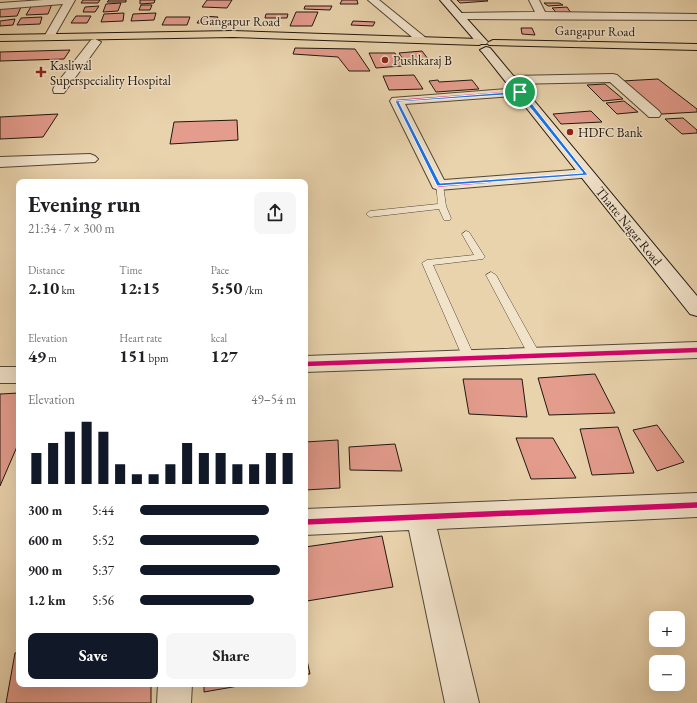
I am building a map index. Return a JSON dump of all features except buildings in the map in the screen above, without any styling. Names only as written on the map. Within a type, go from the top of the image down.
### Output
[{"type":"main road","name":"Gangapur Road","points":[[0,38],[233,34],[422,40],[485,46],[697,54]]},
{"type":"main road","name":"Gangapur Road","points":[[0,44],[95,42],[251,42],[485,46],[697,47]]},
{"type":"street","points":[[0,6],[70,0]]},
{"type":"street","points":[[49,37],[70,0]]},
{"type":"street","points":[[373,0],[422,40]]},
{"type":"street","name":"Thatte Nagar Road","points":[[445,0],[485,46],[586,174],[697,309]]},
{"type":"street","points":[[534,0],[542,15]]},
{"type":"street","points":[[652,4],[665,16]]},
{"type":"street","points":[[460,16],[542,15],[697,17]]},
{"type":"street","points":[[58,90],[95,42]]},
{"type":"street","points":[[586,174],[439,185],[397,101],[516,86],[613,78],[654,114]]},
{"type":"street","points":[[0,162],[90,159]]},
{"type":"street","points":[[308,364],[697,350]]},
{"type":"street","points":[[0,375],[16,375]]},
{"type":"street","points":[[308,522],[697,505]]},
{"type":"street","points":[[420,517],[462,703]]},
{"type":"street","points":[[174,687],[174,703]]},
{"type":"lane","points":[[439,185],[442,206],[447,218]]},
{"type":"lane","points":[[370,214],[442,206]]},
{"type":"lane","points":[[466,234],[480,257],[427,263],[469,358]]},
{"type":"lane","points":[[492,275],[535,356]]},
{"type":"cycle path","points":[[521,92],[397,101],[439,185],[586,174]]},
{"type":"cycle path","points":[[308,364],[697,350]]},
{"type":"cycle path","points":[[308,522],[697,505]]},
{"type":"place","name":"Pushkaraj B","points":[[385,60]]},
{"type":"place","name":"Kasliwal Superspeciality Hospital","points":[[41,72]]},
{"type":"place","name":"HDFC Bank","points":[[570,132]]},
{"type":"route","points":[[520,92],[586,174],[439,185],[397,101],[438,98],[520,92]]}]
